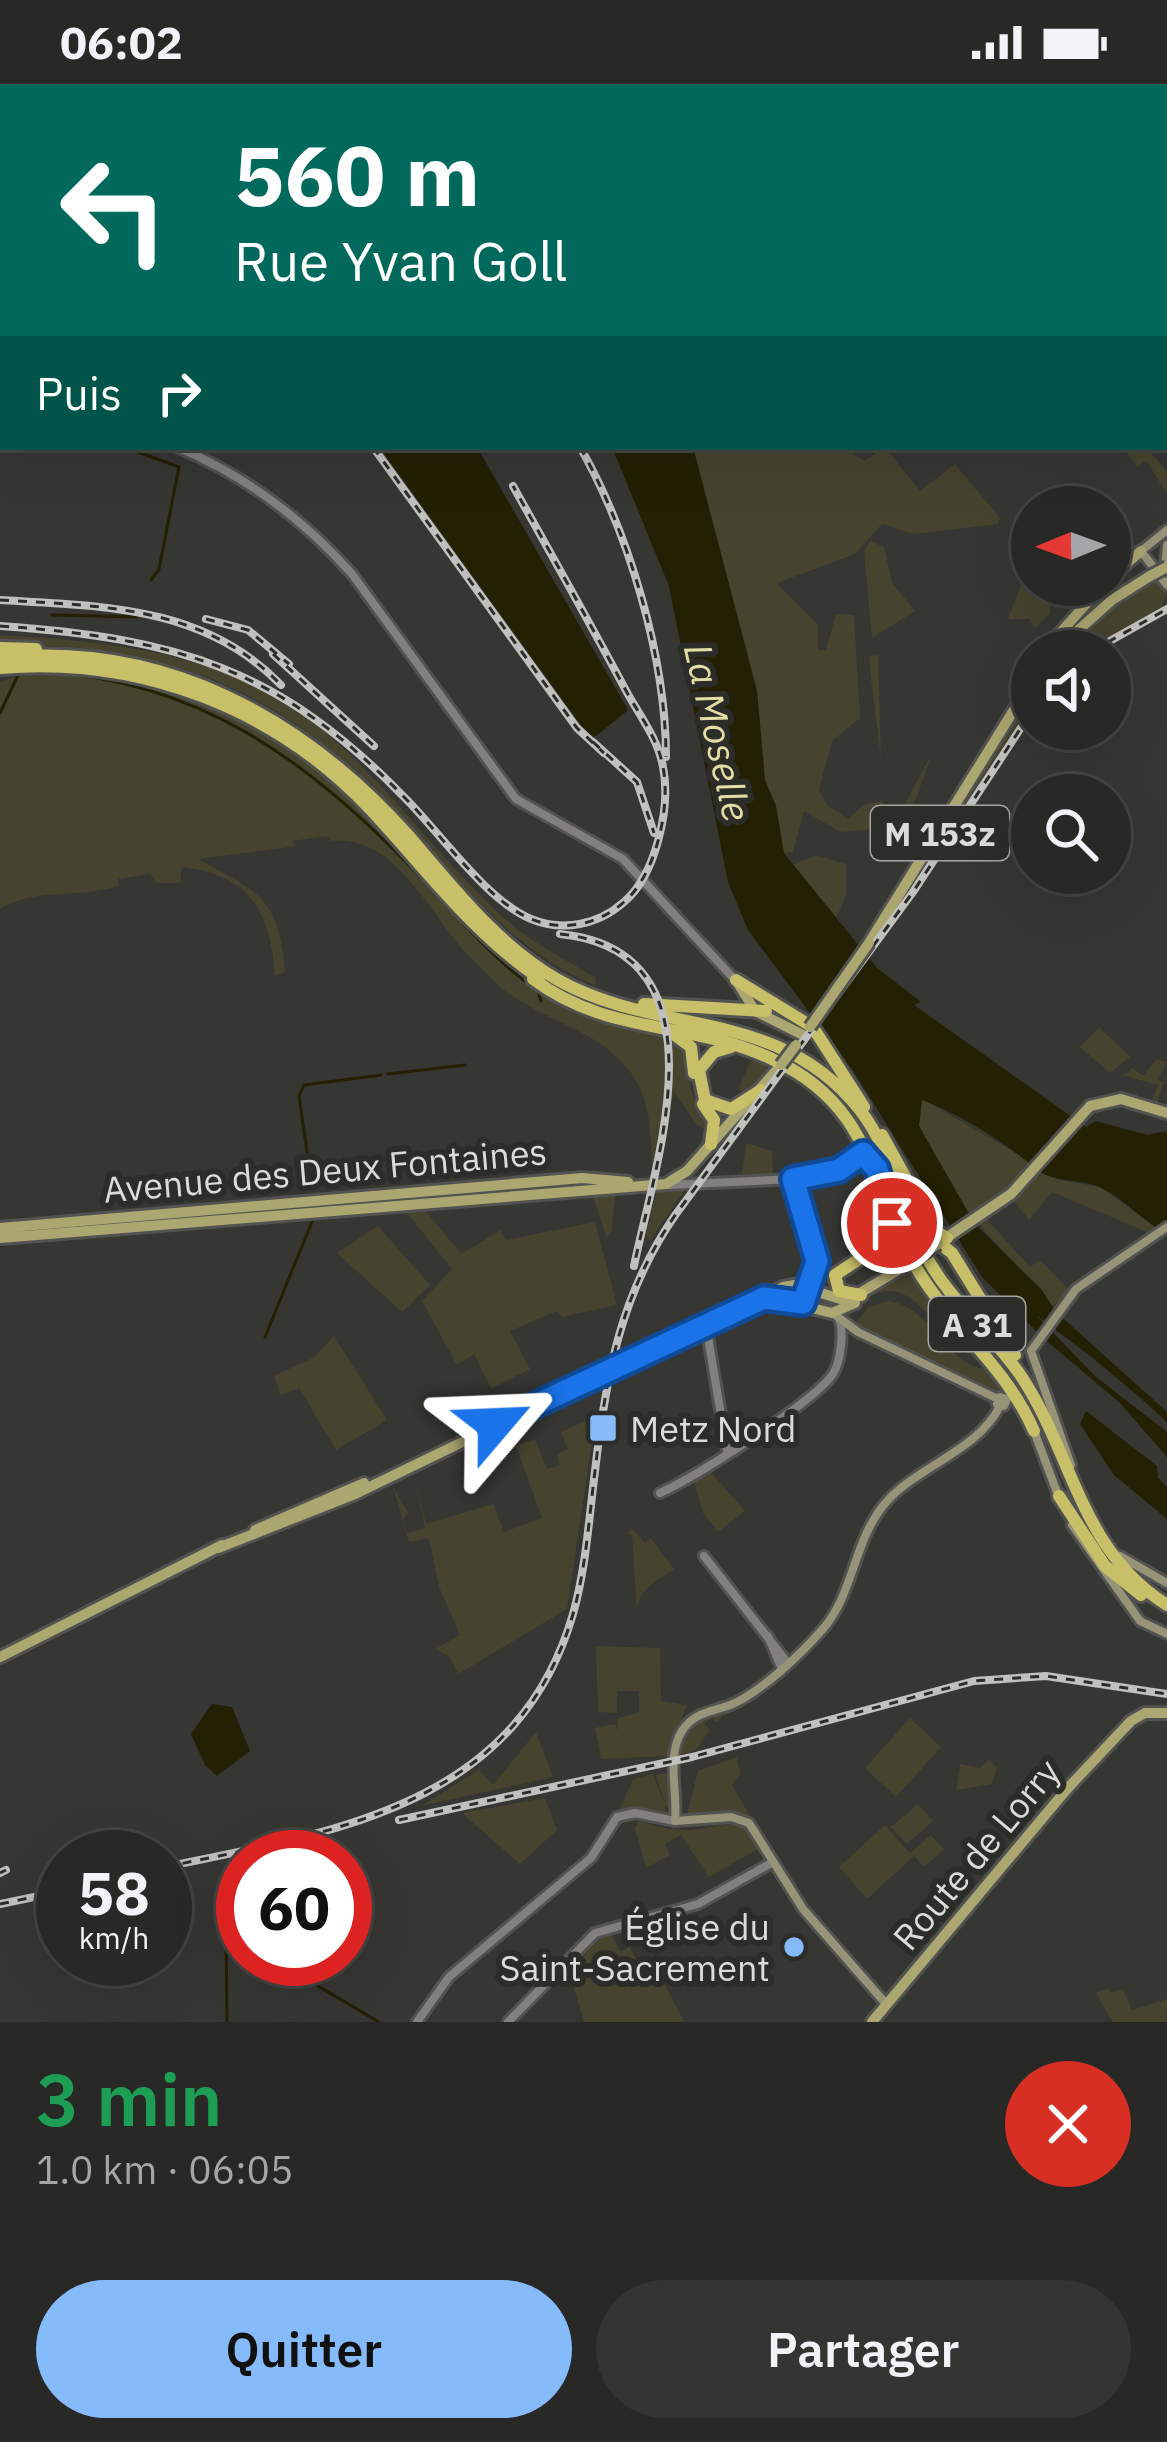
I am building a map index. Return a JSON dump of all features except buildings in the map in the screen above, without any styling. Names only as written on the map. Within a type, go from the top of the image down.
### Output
[{"type":"highway","points":[[0,648],[91,653],[143,667]]},
{"type":"highway","name":"A 31","points":[[0,658],[71,657],[143,667],[234,698],[323,752],[370,794],[508,944],[553,977],[602,999],[741,1031],[802,1034],[828,1077],[868,1123],[923,1251],[1025,1383],[1097,1537],[1133,1579],[1167,1602]]},
{"type":"highway","name":"A 31","points":[[0,668],[80,668],[157,679],[267,726],[368,806],[514,962],[604,1010],[775,1052],[837,1095],[874,1146],[931,1278],[1014,1380],[1091,1540],[1141,1595],[1167,1615]]},
{"type":"highway","points":[[514,962],[584,1009],[688,1043],[703,1104],[714,1120],[711,1144]]},
{"type":"highway","points":[[710,1006],[730,993],[733,977],[802,1034],[865,1108],[941,1241],[1020,1362],[1076,1482]]},
{"type":"highway","points":[[602,999],[762,1012]]},
{"type":"highway","points":[[652,1030],[744,1048],[789,1067],[832,1099],[854,1126],[877,1169],[908,1250],[933,1293],[1001,1372],[1034,1431]]},
{"type":"highway","points":[[802,1034],[817,1064],[865,1108]]},
{"type":"highway","points":[[744,1048],[722,1048],[708,1057],[699,1070],[700,1093],[711,1104],[730,1108],[761,1090]]},
{"type":"highway","points":[[703,1104],[722,1115],[737,1116]]},
{"type":"highway","points":[[880,1133],[942,1270],[1020,1362]]},
{"type":"highway","points":[[847,1165],[863,1153],[877,1169]]},
{"type":"highway","points":[[839,1265],[886,1235],[893,1212]]},
{"type":"highway","points":[[866,1292],[839,1292],[833,1282],[837,1273],[892,1239],[908,1250]]},
{"type":"highway","points":[[1059,1496],[1105,1566],[1141,1595]]},
{"type":"highway","points":[[1120,1556],[1167,1602]]},
{"type":"main road","points":[[1131,560],[1167,533]]},
{"type":"main road","points":[[1167,545],[1167,584]]},
{"type":"main road","points":[[1142,551],[1167,584]]},
{"type":"main road","points":[[1078,630],[1112,600],[1166,566]]},
{"type":"main road","points":[[1063,630],[1084,606]]},
{"type":"main road","points":[[988,751],[1011,707]]},
{"type":"main road","name":"M 153z","points":[[658,1185],[683,1175],[781,1065],[890,914],[1011,714]]},
{"type":"main road","points":[[733,977],[762,1012],[802,1034]]},
{"type":"main road","points":[[835,1315],[1020,1183],[1084,1111],[1112,1099],[1167,1113]]},
{"type":"main road","name":"Avenue des Deux Fontaines","points":[[0,1228],[582,1178],[658,1185]]},
{"type":"main road","name":"Avenue des Deux Fontaines","points":[[0,1238],[658,1185]]},
{"type":"main road","points":[[1165,1234],[1082,1284],[1031,1357],[1076,1482],[1120,1556],[1167,1581]]},
{"type":"main road","points":[[812,1298],[839,1265]]},
{"type":"main road","points":[[2,1654],[218,1548],[395,1471],[764,1298],[843,1301],[866,1292]]},
{"type":"main road","points":[[812,1298],[859,1332],[1021,1409],[1079,1538],[1142,1624],[1167,1634]]},
{"type":"main road","points":[[887,2005],[814,1923],[757,1832],[742,1819],[675,1821],[674,1751],[682,1730],[697,1715],[743,1698],[836,1610],[859,1545],[882,1507],[909,1481],[985,1427],[1008,1385],[1001,1372]]},
{"type":"main road","name":"Route de Lorry","points":[[872,2022],[1070,1785],[1128,1726],[1162,1712]]},
{"type":"street","points":[[182,450],[262,494],[339,560],[516,799],[623,859],[733,977]]},
{"type":"street","name":"Avenue des Deux Fontaines","points":[[658,1185],[793,1179],[847,1165]]},
{"type":"street","points":[[793,1179],[816,1270],[812,1298]]},
{"type":"street","points":[[660,1492],[764,1429],[833,1373],[842,1331],[835,1315]]},
{"type":"street","points":[[701,1327],[711,1349],[727,1451]]},
{"type":"street","points":[[704,1556],[768,1634],[784,1664]]},
{"type":"street","points":[[420,2019],[448,1976],[591,1858],[617,1817],[635,1813],[675,1821]]},
{"type":"street","points":[[508,2022],[595,1933],[698,1904],[773,1862]]},
{"type":"shaded area","points":[[694,450],[849,450],[864,461],[887,450],[920,491],[955,464],[1000,518],[998,524],[913,534],[882,524],[855,554],[777,583],[818,625],[818,650],[826,650],[836,614],[854,615],[860,718],[832,741],[819,790],[828,806],[848,819],[863,805],[883,800],[884,817],[898,816],[932,754],[906,826],[841,832],[804,811],[793,852],[784,853],[776,806],[765,780],[757,691]]},
{"type":"shaded area","points":[[1124,450],[1149,450],[1167,472],[1167,494],[1146,460],[1138,467]]},
{"type":"shaded area","points":[[870,541],[884,547],[892,583],[915,611],[872,638],[864,551]]},
{"type":"shaded area","points":[[1155,578],[1167,593],[1161,607],[1121,630],[1083,630],[1110,606],[1131,606],[1131,592]]},
{"type":"shaded area","points":[[1013,606],[1050,606],[1050,614],[1035,628],[1029,619],[1008,619]]},
{"type":"shaded area","points":[[0,635],[159,653],[198,663],[271,694],[332,738],[503,917],[595,977],[596,986],[519,940],[370,786],[279,713],[181,669],[127,655],[0,644]]},
{"type":"shaded area","points":[[878,655],[881,759],[869,662],[870,656]]},
{"type":"shaded area","points":[[32,672],[77,673],[164,689],[206,704],[285,745],[354,802],[473,936],[517,976],[581,1014],[685,1044],[691,1090],[712,1133],[697,1125],[674,1092],[652,1182],[646,1106],[625,1065],[595,1040],[504,990],[395,866],[355,843],[331,841],[327,836],[292,841],[297,846],[198,859],[249,889],[270,911],[285,972],[275,976],[262,915],[240,888],[206,871],[182,867],[180,883],[157,883],[150,874],[118,879],[119,886],[104,890],[28,898],[0,909],[0,682]]},
{"type":"shaded area","points":[[1011,721],[1011,739],[901,902]]},
{"type":"shaded area","points":[[816,855],[846,864],[846,895],[835,921],[791,866]]},
{"type":"shaded area","points":[[1099,1027],[1130,1057],[1110,1073],[1080,1047]]},
{"type":"shaded area","points":[[753,1056],[765,1064],[769,1075],[750,1096],[738,1089]]},
{"type":"shaded area","points":[[1157,1059],[1167,1062],[1158,1080],[1164,1082],[1156,1105],[1151,1103],[1158,1085],[1122,1075],[1133,1068],[1143,1076]]},
{"type":"shaded area","points":[[922,1099],[1032,1162],[1014,1183],[969,1216],[919,1126]]},
{"type":"shaded area","points":[[746,1143],[772,1151],[773,1174],[742,1174]]},
{"type":"shaded area","points":[[1037,1169],[1060,1180],[1100,1187],[1160,1230],[1145,1241],[1147,1232],[1052,1192],[1029,1220],[1014,1201]]},
{"type":"shaded area","points":[[683,1187],[650,1241],[646,1235],[657,1190]]},
{"type":"shaded area","points":[[616,1191],[611,1233],[607,1238],[592,1194]]},
{"type":"shaded area","points":[[421,1205],[461,1254],[501,1230],[506,1240],[595,1222],[617,1305],[562,1317],[557,1311],[510,1331],[530,1369],[491,1389],[474,1354],[457,1365],[422,1301],[452,1269],[404,1209]]},
{"type":"shaded area","points":[[986,1218],[1030,1267],[1040,1260],[1068,1289],[1064,1302],[1051,1306],[978,1223]]},
{"type":"shaded area","points":[[378,1226],[430,1285],[402,1312],[337,1253]]},
{"type":"shaded area","points":[[914,1267],[985,1362],[967,1353],[904,1295],[887,1291],[869,1298],[847,1319],[840,1315]]},
{"type":"shaded area","points":[[889,1301],[919,1315],[965,1361],[997,1370],[1002,1396],[854,1325],[868,1307]]},
{"type":"shaded area","points":[[334,1336],[387,1420],[336,1450],[299,1388],[281,1395],[274,1376],[315,1357]]},
{"type":"shaded area","points":[[596,1416],[567,1609],[458,1674],[450,1657],[435,1649],[460,1635],[439,1587],[429,1538],[409,1542],[393,1487],[408,1513],[403,1519],[407,1533],[425,1528],[415,1479],[426,1524],[493,1504],[504,1532],[542,1518],[516,1446],[535,1439],[547,1469],[560,1465],[557,1455],[568,1449],[561,1432]]},
{"type":"shaded area","points":[[708,1469],[745,1511],[718,1532],[703,1513],[693,1478]]},
{"type":"shaded area","points":[[632,1528],[645,1543],[651,1538],[674,1569],[644,1592],[637,1612],[632,1535],[628,1534]]},
{"type":"shaded area","points":[[596,1646],[660,1648],[661,1701],[687,1705],[668,1756],[601,1759],[595,1728],[615,1724],[618,1731],[617,1719],[639,1712],[639,1691],[617,1691],[617,1713],[598,1712]]},
{"type":"shaded area","points":[[711,1717],[705,1724],[710,1730],[695,1751],[680,1754],[691,1731]]},
{"type":"shaded area","points":[[910,1718],[941,1747],[896,1797],[865,1768]]},
{"type":"shaded area","points":[[536,1732],[553,1777],[421,1806],[479,1770],[493,1785]]},
{"type":"shaded area","points":[[737,1757],[740,1774],[732,1785],[750,1816],[687,1815],[698,1771]]},
{"type":"shaded area","points":[[989,1760],[997,1768],[992,1784],[956,1790],[960,1764],[979,1768]]},
{"type":"shaded area","points":[[668,1773],[670,1809],[665,1805],[665,1814],[620,1809],[633,1779],[653,1774],[665,1804],[656,1775]]},
{"type":"shaded area","points":[[545,1798],[557,1830],[520,1864],[462,1813]]},
{"type":"shaded area","points":[[918,1804],[933,1821],[907,1844],[891,1827]]},
{"type":"shaded area","points":[[639,1821],[680,1830],[738,1826],[760,1848],[709,1877],[681,1835],[665,1844],[670,1855],[646,1868],[635,1828]]},
{"type":"shaded area","points":[[885,1825],[910,1853],[931,1835],[944,1849],[924,1867],[914,1856],[867,1899],[839,1867]]},
{"type":"shaded area","points":[[610,1931],[620,1952],[630,1947],[649,1982],[661,1977],[684,2022],[584,2022],[567,1965]]},
{"type":"shaded area","points":[[1108,1988],[1111,1993],[1123,1989],[1132,2010],[1167,1999],[1167,2022],[1113,2022],[1096,1993]]},
{"type":"water","points":[[381,450],[479,450],[628,710],[596,736],[588,735]]},
{"type":"water","name":"La Moselle","points":[[613,450],[694,450],[757,691],[765,780],[776,806],[784,853],[877,968],[921,1002],[914,1005],[1086,1127],[1096,1121],[1147,1135],[1167,1131],[1167,1228],[1160,1230],[1107,1191],[1042,1173],[982,1130],[922,1100],[919,1126],[975,1224],[1042,1290],[1056,1312],[1167,1412],[1167,1422],[1036,1315],[1096,1377],[1167,1432],[1167,1457],[1120,1403],[1042,1337],[982,1277],[854,1072],[748,930],[728,882],[669,586]]},
{"type":"water","points":[[1086,1411],[1157,1466],[1158,1478],[1167,1487],[1167,1519],[1114,1475],[1080,1424]]},
{"type":"water","points":[[212,1704],[232,1707],[250,1751],[217,1776],[205,1765],[191,1734]]},
{"type":"waterway","points":[[133,450],[179,467],[159,569],[151,580]]},
{"type":"waterway","points":[[52,615],[137,617]]},
{"type":"waterway","points":[[47,672],[153,691],[201,709],[289,760],[369,826],[486,947],[538,991],[541,1001]]},
{"type":"waterway","points":[[0,713],[18,675]]},
{"type":"waterway","points":[[388,1074],[465,1065]]},
{"type":"waterway","points":[[307,1152],[299,1096],[304,1085],[381,1075]]},
{"type":"waterway","points":[[265,1337],[314,1217]]},
{"type":"waterway","points":[[227,1986],[227,2022]]},
{"type":"waterway","points":[[318,1986],[379,2022]]},
{"type":"railway","points":[[375,450],[577,728],[604,753]]},
{"type":"railway","points":[[582,450],[614,518],[641,597],[659,679],[666,757]]},
{"type":"railway","points":[[0,626],[173,651],[269,690],[360,754],[481,882],[514,910],[555,925],[592,921],[624,902],[653,858],[663,820],[663,767],[652,735],[513,486]]},
{"type":"railway","points":[[0,600],[114,609],[186,625],[220,639],[281,685]]},
{"type":"railway","points":[[1130,630],[1167,609]]},
{"type":"railway","points":[[206,619],[248,630],[289,664]]},
{"type":"railway","points":[[273,654],[374,746]]},
{"type":"railway","points":[[593,742],[637,782],[654,833]]},
{"type":"railway","points":[[192,1861],[292,1840],[411,1800],[464,1770],[509,1730],[546,1679],[573,1614],[611,1369],[641,1275],[676,1214],[913,892],[1011,743]]},
{"type":"railway","points":[[560,934],[613,949],[647,979],[664,1019],[669,1068],[665,1120],[634,1266]]},
{"type":"railway","points":[[399,1820],[692,1757],[974,1681],[1046,1676],[1167,1694]]},
{"type":"railway","points":[[0,1873],[6,1870]]},
{"type":"railway","points":[[0,1904],[36,1897]]},
{"type":"place","name":"Metz Nord","points":[[603,1428]]},
{"type":"place","name":"Église du Saint-Sacrement","points":[[794,1947]]},
{"type":"route","points":[[495,1424],[764,1298],[803,1303],[817,1261],[793,1179],[839,1170],[858,1154],[866,1154],[877,1169],[893,1212],[892,1223]]}]
